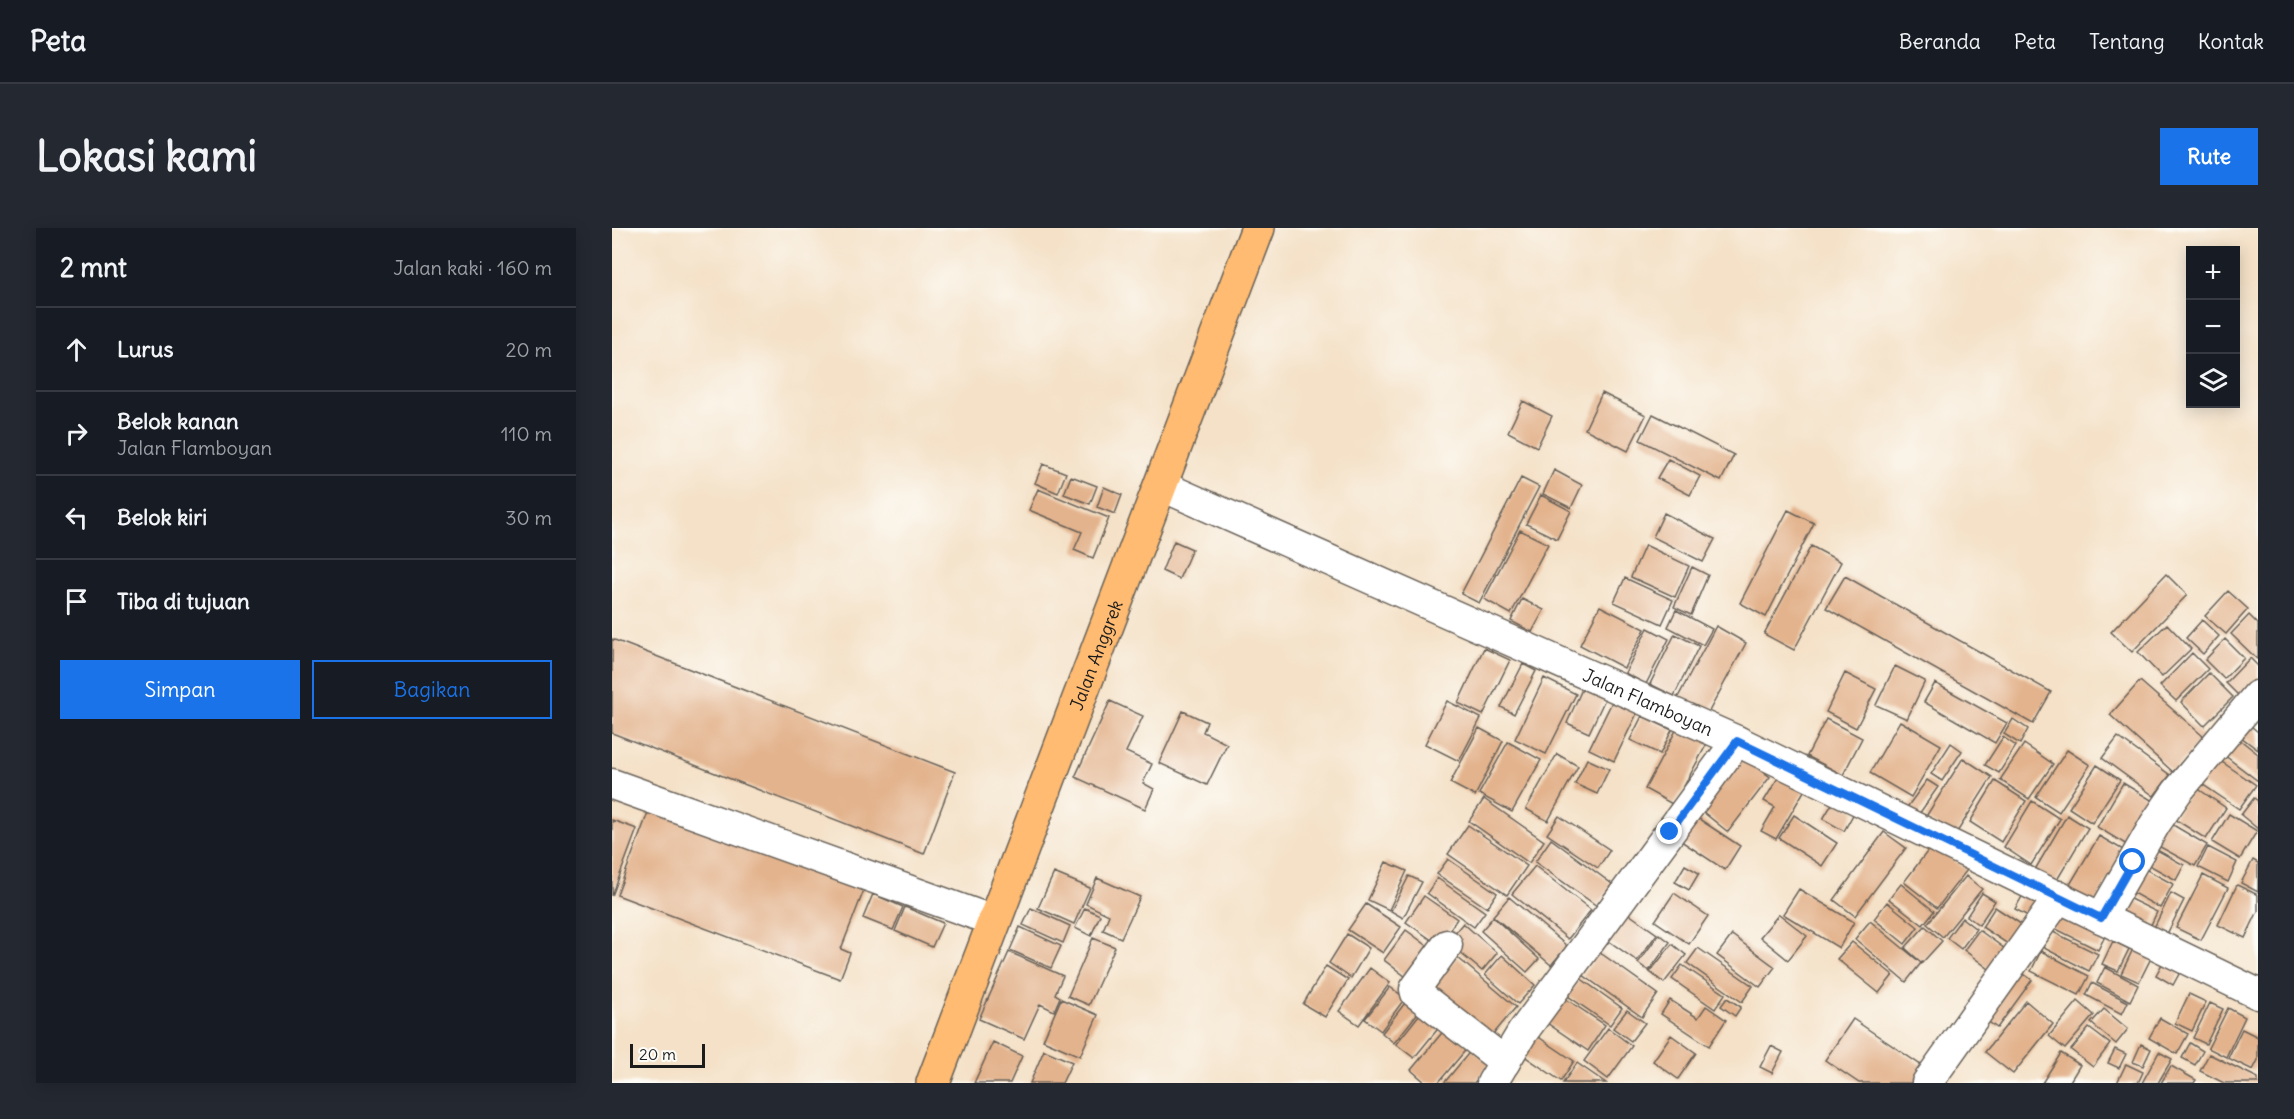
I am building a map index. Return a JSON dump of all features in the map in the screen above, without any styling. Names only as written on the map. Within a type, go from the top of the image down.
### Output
[{"type":"highway","name":"Jalan Anggrek","points":[[933,1083],[1162,486],[1258,228]]},
{"type":"street","name":"Jalan Flamboyan","points":[[1162,486],[1737,741],[2258,994]]},
{"type":"street","points":[[2101,918],[2155,824],[2177,792],[2257,696]]},
{"type":"street","points":[[1448,945],[1415,989],[1416,993],[1498,1072],[1522,1033],[1737,741]]},
{"type":"street","points":[[612,784],[994,921]]},
{"type":"street","points":[[1927,1083],[2060,896]]},
{"type":"building","points":[[1602,393],[1646,415],[1628,451],[1585,429]]},
{"type":"building","points":[[1523,401],[1552,416],[1537,447],[1508,432]]},
{"type":"building","points":[[1653,414],[1734,455],[1721,481],[1640,440]]},
{"type":"building","points":[[1668,459],[1700,476],[1690,495],[1657,478]]},
{"type":"building","points":[[1043,464],[1066,473],[1058,493],[1035,483]]},
{"type":"building","points":[[1554,470],[1582,485],[1571,508],[1543,494]]},
{"type":"building","points":[[1071,476],[1097,486],[1090,504],[1064,494]]},
{"type":"building","points":[[1521,478],[1539,487],[1479,603],[1461,594]]},
{"type":"building","points":[[1104,487],[1122,495],[1115,514],[1097,507]]},
{"type":"building","points":[[1038,489],[1109,518],[1093,558],[1074,550],[1082,532],[1029,510]]},
{"type":"building","points":[[1541,495],[1571,511],[1557,539],[1526,524]]},
{"type":"building","points":[[1788,510],[1814,523],[1766,617],[1740,603]]},
{"type":"building","points":[[1664,513],[1715,539],[1703,562],[1653,537]]},
{"type":"building","points":[[1520,530],[1548,544],[1511,614],[1484,599]]},
{"type":"building","points":[[1174,541],[1192,549],[1179,579],[1162,571]]},
{"type":"building","points":[[1645,545],[1689,566],[1675,597],[1631,577]]},
{"type":"building","points":[[1811,546],[1841,562],[1794,650],[1764,634]]},
{"type":"building","points":[[1692,567],[1708,575],[1691,615],[1674,607]]},
{"type":"building","points":[[2166,574],[2187,595],[2132,652],[2111,632]]},
{"type":"building","points":[[1845,576],[2051,692],[2033,724],[1826,608]]},
{"type":"building","points":[[1625,578],[1673,600],[1662,624],[1614,602]]},
{"type":"building","points":[[2228,591],[2248,609],[2226,634],[2205,616]]},
{"type":"building","points":[[1522,599],[1544,610],[1532,632],[1511,621]]},
{"type":"building","points":[[1600,606],[1645,629],[1624,668],[1580,645]]},
{"type":"building","points":[[1676,610],[1712,629],[1703,645],[1668,627]]},
{"type":"building","points":[[2249,615],[2258,624],[2258,660],[2231,634]]},
{"type":"building","points":[[2202,620],[2219,636],[2203,654],[2186,638]]},
{"type":"building","points":[[2167,624],[2191,649],[2162,677],[2138,652]]},
{"type":"building","points":[[1716,626],[1746,643],[1707,715],[1677,699]]},
{"type":"building","points":[[1648,628],[1669,639],[1646,684],[1625,673]]},
{"type":"building","points":[[1675,634],[1699,646],[1674,696],[1650,684]]},
{"type":"building","points":[[612,639],[955,772],[924,854],[612,733]]},
{"type":"building","points":[[2225,639],[2244,658],[2224,679],[2205,660]]},
{"type":"building","points":[[1484,648],[1510,660],[1483,715],[1458,703]]},
{"type":"building","points":[[2192,653],[2208,669],[2176,701],[2160,686]]},
{"type":"building","points":[[2250,658],[2258,666],[2258,678],[2240,697],[2226,683]]},
{"type":"building","points":[[1523,664],[1536,671],[1514,714],[1501,707]]},
{"type":"building","points":[[1895,666],[1925,681],[1907,719],[1876,705]]},
{"type":"building","points":[[1845,673],[1876,689],[1856,728],[1826,712]]},
{"type":"building","points":[[2209,673],[2233,697],[2204,726],[2181,702]]},
{"type":"building","points":[[1544,678],[1576,694],[1546,754],[1515,739]]},
{"type":"building","points":[[2140,681],[2204,737],[2173,772],[2110,715]]},
{"type":"building","points":[[1935,683],[2007,723],[1995,743],[1924,702]]},
{"type":"building","points":[[1582,689],[1605,699],[1589,733],[1567,723]]},
{"type":"building","points":[[1613,700],[1638,711],[1614,761],[1589,749]]},
{"type":"building","points":[[1110,701],[1143,716],[1126,752],[1152,764],[1143,783],[1154,789],[1145,809],[1075,777]]},
{"type":"building","points":[[1447,701],[1481,718],[1459,761],[1425,744]]},
{"type":"building","points":[[1183,711],[1207,722],[1203,732],[1227,744],[1207,785],[1159,763]]},
{"type":"building","points":[[1642,716],[1672,730],[1660,754],[1630,740]]},
{"type":"building","points":[[1682,719],[1712,734],[1674,805],[1645,789]]},
{"type":"building","points":[[1826,719],[1862,738],[1843,775],[1807,756]]},
{"type":"building","points":[[2013,719],[2028,729],[2020,744],[2004,734]]},
{"type":"building","points":[[1900,721],[1941,745],[1911,797],[1870,773]]},
{"type":"building","points":[[2245,721],[2258,732],[2258,750],[2236,733]]},
{"type":"building","points":[[1479,728],[1503,741],[1475,796],[1450,783]]},
{"type":"building","points":[[2234,735],[2258,754],[2258,781],[2220,752]]},
{"type":"building","points":[[2003,737],[2016,746],[1999,773],[1985,765]]},
{"type":"building","points":[[2118,737],[2170,775],[2154,796],[2102,758]]},
{"type":"building","points":[[1508,742],[1541,760],[1512,812],[1479,794]]},
{"type":"building","points":[[1951,743],[1962,751],[1942,781],[1931,774]]},
{"type":"building","points":[[2024,744],[2053,764],[2029,799],[2000,780]]},
{"type":"building","points":[[2067,750],[2090,765],[2059,812],[2036,797]]},
{"type":"building","points":[[1738,753],[1770,777],[1728,832],[1697,807]]},
{"type":"building","points":[[1557,754],[1578,766],[1548,821],[1526,809]]},
{"type":"building","points":[[2213,756],[2256,785],[2239,809],[2196,780]]},
{"type":"building","points":[[1963,758],[1992,777],[1954,837],[1925,818]]},
{"type":"building","points":[[1587,759],[1609,769],[1597,794],[1575,784]]},
{"type":"building","points":[[2097,765],[2120,780],[2092,823],[2069,808]]},
{"type":"building","points":[[1782,771],[1807,786],[1776,839],[1761,831],[1775,807],[1764,801]]},
{"type":"building","points":[[1927,780],[1938,787],[1917,817],[1905,810]]},
{"type":"building","points":[[1995,781],[2026,801],[2001,842],[1970,822]]},
{"type":"building","points":[[2123,783],[2153,801],[2127,845],[2097,827]]},
{"type":"building","points":[[2194,786],[2226,808],[2206,839],[2173,818]]},
{"type":"building","points":[[2254,798],[2258,801],[2258,829],[2241,815]]},
{"type":"building","points":[[1484,799],[1544,841],[1529,863],[1469,821]]},
{"type":"building","points":[[1835,799],[1855,811],[1844,831],[1823,819]]},
{"type":"building","points":[[2032,801],[2060,819],[2031,865],[2004,847]]},
{"type":"building","points":[[649,810],[864,890],[841,949],[850,953],[840,979],[617,895]]},
{"type":"building","points":[[2229,814],[2257,831],[2240,859],[2212,842]]},
{"type":"building","points":[[1693,815],[1740,846],[1725,870],[1678,839]]},
{"type":"building","points":[[1794,815],[1837,843],[1822,866],[1779,838]]},
{"type":"building","points":[[2067,815],[2088,828],[2054,885],[2033,873]]},
{"type":"building","points":[[1559,816],[1610,850],[1598,868],[1547,834]]},
{"type":"building","points":[[2163,819],[2207,845],[2195,866],[2151,842]]},
{"type":"building","points":[[612,820],[637,829],[612,896]]},
{"type":"building","points":[[1468,825],[1527,866],[1507,895],[1448,854]]},
{"type":"building","points":[[1884,832],[1906,848],[1855,916],[1834,900]]},
{"type":"building","points":[[2099,836],[2125,851],[2093,906],[2066,891]]},
{"type":"building","points":[[1551,839],[1612,884],[1597,906],[1535,862]]},
{"type":"building","points":[[1933,844],[1967,870],[1937,908],[1904,882]]},
{"type":"building","points":[[2148,845],[2184,865],[2176,880],[2140,860]]},
{"type":"building","points":[[2208,847],[2237,862],[2228,882],[2198,867]]},
{"type":"building","points":[[1448,859],[1497,893],[1487,908],[1437,874]]},
{"type":"building","points":[[2253,860],[2258,863],[2258,892],[2241,883]]},
{"type":"building","points":[[1386,862],[1407,871],[1389,910],[1368,900]]},
{"type":"building","points":[[2136,864],[2173,884],[2160,908],[2124,888]]},
{"type":"building","points":[[1685,865],[1699,873],[1689,890],[1675,882]]},
{"type":"building","points":[[1535,866],[1591,910],[1568,939],[1512,894]]},
{"type":"building","points":[[1054,873],[1090,888],[1074,924],[1038,908]]},
{"type":"building","points":[[2203,875],[2228,888],[2201,940],[2176,928]]},
{"type":"building","points":[[1409,876],[1422,882],[1403,918],[1391,911]]},
{"type":"building","points":[[1966,876],[1982,889],[1943,937],[1927,924]]},
{"type":"building","points":[[1097,878],[1140,897],[1121,938],[1103,930],[1109,915],[1086,904]]},
{"type":"building","points":[[1437,878],[1485,912],[1474,927],[1427,893]]},
{"type":"building","points":[[1901,884],[1934,911],[1923,925],[1889,899]]},
{"type":"building","points":[[2237,885],[2258,895],[2258,911],[2245,938],[2218,925]]},
{"type":"building","points":[[2028,886],[2051,899],[2039,922],[2015,909]]},
{"type":"building","points":[[1799,889],[1854,922],[1839,948],[1783,914]]},
{"type":"building","points":[[1674,893],[1708,916],[1689,944],[1655,921]]},
{"type":"building","points":[[1982,893],[1995,901],[1979,925],[1967,916]]},
{"type":"building","points":[[2118,893],[2157,912],[2149,929],[2110,911]]},
{"type":"building","points":[[2171,893],[2184,900],[2163,942],[2150,936]]},
{"type":"building","points":[[873,894],[903,907],[893,930],[863,918]]},
{"type":"building","points":[[1424,896],[1457,919],[1439,945],[1406,922]]},
{"type":"building","points":[[1509,897],[1567,946],[1551,965],[1493,916]]},
{"type":"building","points":[[1887,902],[1918,927],[1905,944],[1874,919]]},
{"type":"building","points":[[1366,904],[1401,927],[1383,953],[1348,930]]},
{"type":"building","points":[[905,907],[943,923],[932,947],[895,931]]},
{"type":"building","points":[[1995,907],[2030,930],[2017,950],[1982,927]]},
{"type":"building","points":[[1031,908],[1070,926],[1063,943],[1023,925]]},
{"type":"building","points":[[1085,908],[1100,915],[1091,936],[1075,928]]},
{"type":"building","points":[[2062,908],[2107,932],[2098,950],[2052,927]]},
{"type":"building","points":[[1626,912],[1657,934],[1637,961],[1606,939]]},
{"type":"building","points":[[1779,914],[1807,936],[1788,960],[1760,937]]},
{"type":"building","points":[[1493,917],[1539,959],[1527,972],[1481,931]]},
{"type":"building","points":[[1962,918],[1976,929],[1961,949],[1947,938]]},
{"type":"building","points":[[1870,921],[1921,963],[1906,982],[1855,939]]},
{"type":"building","points":[[1463,923],[1497,953],[1482,971],[1447,942]]},
{"type":"building","points":[[1925,926],[1942,941],[1922,963],[1905,948]]},
{"type":"building","points":[[1020,927],[1061,946],[1051,968],[1010,950]]},
{"type":"building","points":[[1406,930],[1437,953],[1414,983],[1384,960]]},
{"type":"building","points":[[1979,930],[2012,954],[1997,975],[1964,950]]},
{"type":"building","points":[[2051,931],[2098,954],[2089,971],[2042,947]]},
{"type":"building","points":[[1347,934],[1369,948],[1351,978],[1329,963]]},
{"type":"building","points":[[1659,934],[1670,942],[1649,971],[1638,963]]},
{"type":"building","points":[[1732,935],[1775,967],[1760,987],[1717,955]]},
{"type":"building","points":[[1093,938],[1115,947],[1089,1005],[1068,996]]},
{"type":"building","points":[[2113,941],[2129,949],[2118,971],[2102,964]]},
{"type":"building","points":[[1852,942],[1893,975],[1879,993],[1837,959]]},
{"type":"building","points":[[1672,944],[1686,955],[1664,983],[1650,972]]},
{"type":"building","points":[[2134,947],[2152,956],[2139,982],[2121,974]]},
{"type":"building","points":[[1698,948],[1753,986],[1742,1002],[1687,963]]},
{"type":"building","points":[[2041,951],[2089,976],[2079,995],[2031,971]]},
{"type":"building","points":[[1009,952],[1063,976],[1055,994],[1060,997],[1054,1011],[1040,1004],[1024,1039],[979,1019]]},
{"type":"building","points":[[1599,952],[1658,994],[1642,1017],[1583,975]]},
{"type":"building","points":[[2168,953],[2185,963],[2173,985],[2156,975]]},
{"type":"building","points":[[1502,955],[1535,985],[1518,1004],[1485,975]]},
{"type":"building","points":[[1457,957],[1516,1007],[1491,1037],[1432,987]]},
{"type":"building","points":[[1682,965],[1725,994],[1715,1009],[1672,979]]},
{"type":"building","points":[[1326,966],[1348,980],[1325,1017],[1303,1004]]},
{"type":"building","points":[[2014,967],[2032,980],[1997,1028],[1979,1015]]},
{"type":"building","points":[[2105,967],[2138,985],[2130,1001],[2097,983]]},
{"type":"building","points":[[1370,968],[1390,983],[1359,1025],[1339,1011]]},
{"type":"building","points":[[1580,978],[1622,1008],[1610,1025],[1568,996]]},
{"type":"building","points":[[2092,983],[2128,1002],[2122,1014],[2086,995]]},
{"type":"building","points":[[1390,987],[1405,998],[1381,1031],[1365,1019]]},
{"type":"building","points":[[2189,994],[2206,1002],[2192,1031],[2175,1023]]},
{"type":"building","points":[[1563,997],[1605,1025],[1588,1051],[1547,1023]]},
{"type":"building","points":[[1727,998],[1741,1007],[1735,1016],[1721,1006]]},
{"type":"building","points":[[1061,999],[1098,1015],[1080,1056],[1043,1040]]},
{"type":"building","points":[[1408,999],[1421,1009],[1394,1043],[1382,1033]]},
{"type":"building","points":[[1670,1000],[1698,1018],[1706,1006],[1726,1020],[1709,1046],[1661,1014]]},
{"type":"building","points":[[2026,1001],[2053,1024],[2013,1074],[1985,1052]]},
{"type":"building","points":[[2078,1001],[2094,1015],[2065,1049],[2049,1036]]},
{"type":"building","points":[[2210,1003],[2223,1009],[2206,1044],[2193,1038]]},
{"type":"building","points":[[2228,1008],[2245,1017],[2226,1057],[2208,1048]]},
{"type":"building","points":[[2104,1009],[2128,1029],[2116,1044],[2091,1023]]},
{"type":"building","points":[[1423,1010],[1441,1025],[1414,1058],[1396,1044]]},
{"type":"building","points":[[1627,1010],[1645,1023],[1631,1041],[1613,1028]]},
{"type":"building","points":[[2160,1018],[2188,1034],[2177,1054],[2149,1038]]},
{"type":"building","points":[[1853,1019],[1925,1068],[1914,1083],[1859,1083],[1825,1060]]},
{"type":"building","points":[[1446,1028],[1469,1046],[1438,1083],[1426,1083],[1411,1070]]},
{"type":"building","points":[[1608,1028],[1632,1046],[1608,1079],[1584,1061]]},
{"type":"building","points":[[2089,1028],[2110,1044],[2093,1067],[2071,1050]]},
{"type":"building","points":[[2242,1029],[2258,1037],[2258,1060],[2253,1070],[2228,1058]]},
{"type":"building","points":[[1534,1034],[1574,1061],[1561,1081],[1520,1053]]},
{"type":"building","points":[[1671,1035],[1696,1053],[1678,1079],[1653,1061]]},
{"type":"building","points":[[993,1042],[1022,1056],[1010,1083],[974,1083]]},
{"type":"building","points":[[2190,1043],[2203,1051],[2195,1065],[2182,1058]]},
{"type":"building","points":[[2141,1044],[2151,1049],[2143,1066],[2133,1062]]},
{"type":"building","points":[[1771,1046],[1783,1052],[1772,1073],[1760,1067]]},
{"type":"building","points":[[1472,1049],[1490,1063],[1474,1083],[1444,1083]]},
{"type":"building","points":[[2115,1049],[2126,1054],[2119,1068],[2108,1063]]},
{"type":"building","points":[[1044,1050],[1072,1062],[1062,1083],[1030,1083]]},
{"type":"building","points":[[2159,1052],[2172,1059],[2158,1083],[2142,1083]]},
{"type":"building","points":[[2061,1053],[2080,1065],[2069,1083],[2042,1083]]},
{"type":"building","points":[[2209,1054],[2258,1078],[2258,1083],[2224,1083],[2200,1071]]},
{"type":"building","points":[[1577,1063],[1606,1083],[1563,1083]]},
{"type":"building","points":[[2126,1064],[2143,1072],[2138,1083],[2117,1083]]},
{"type":"building","points":[[2171,1066],[2196,1080],[2194,1083],[2161,1083]]},
{"type":"route","points":[[1670,832],[1737,741],[2060,896],[2101,918],[2133,862]]}]
